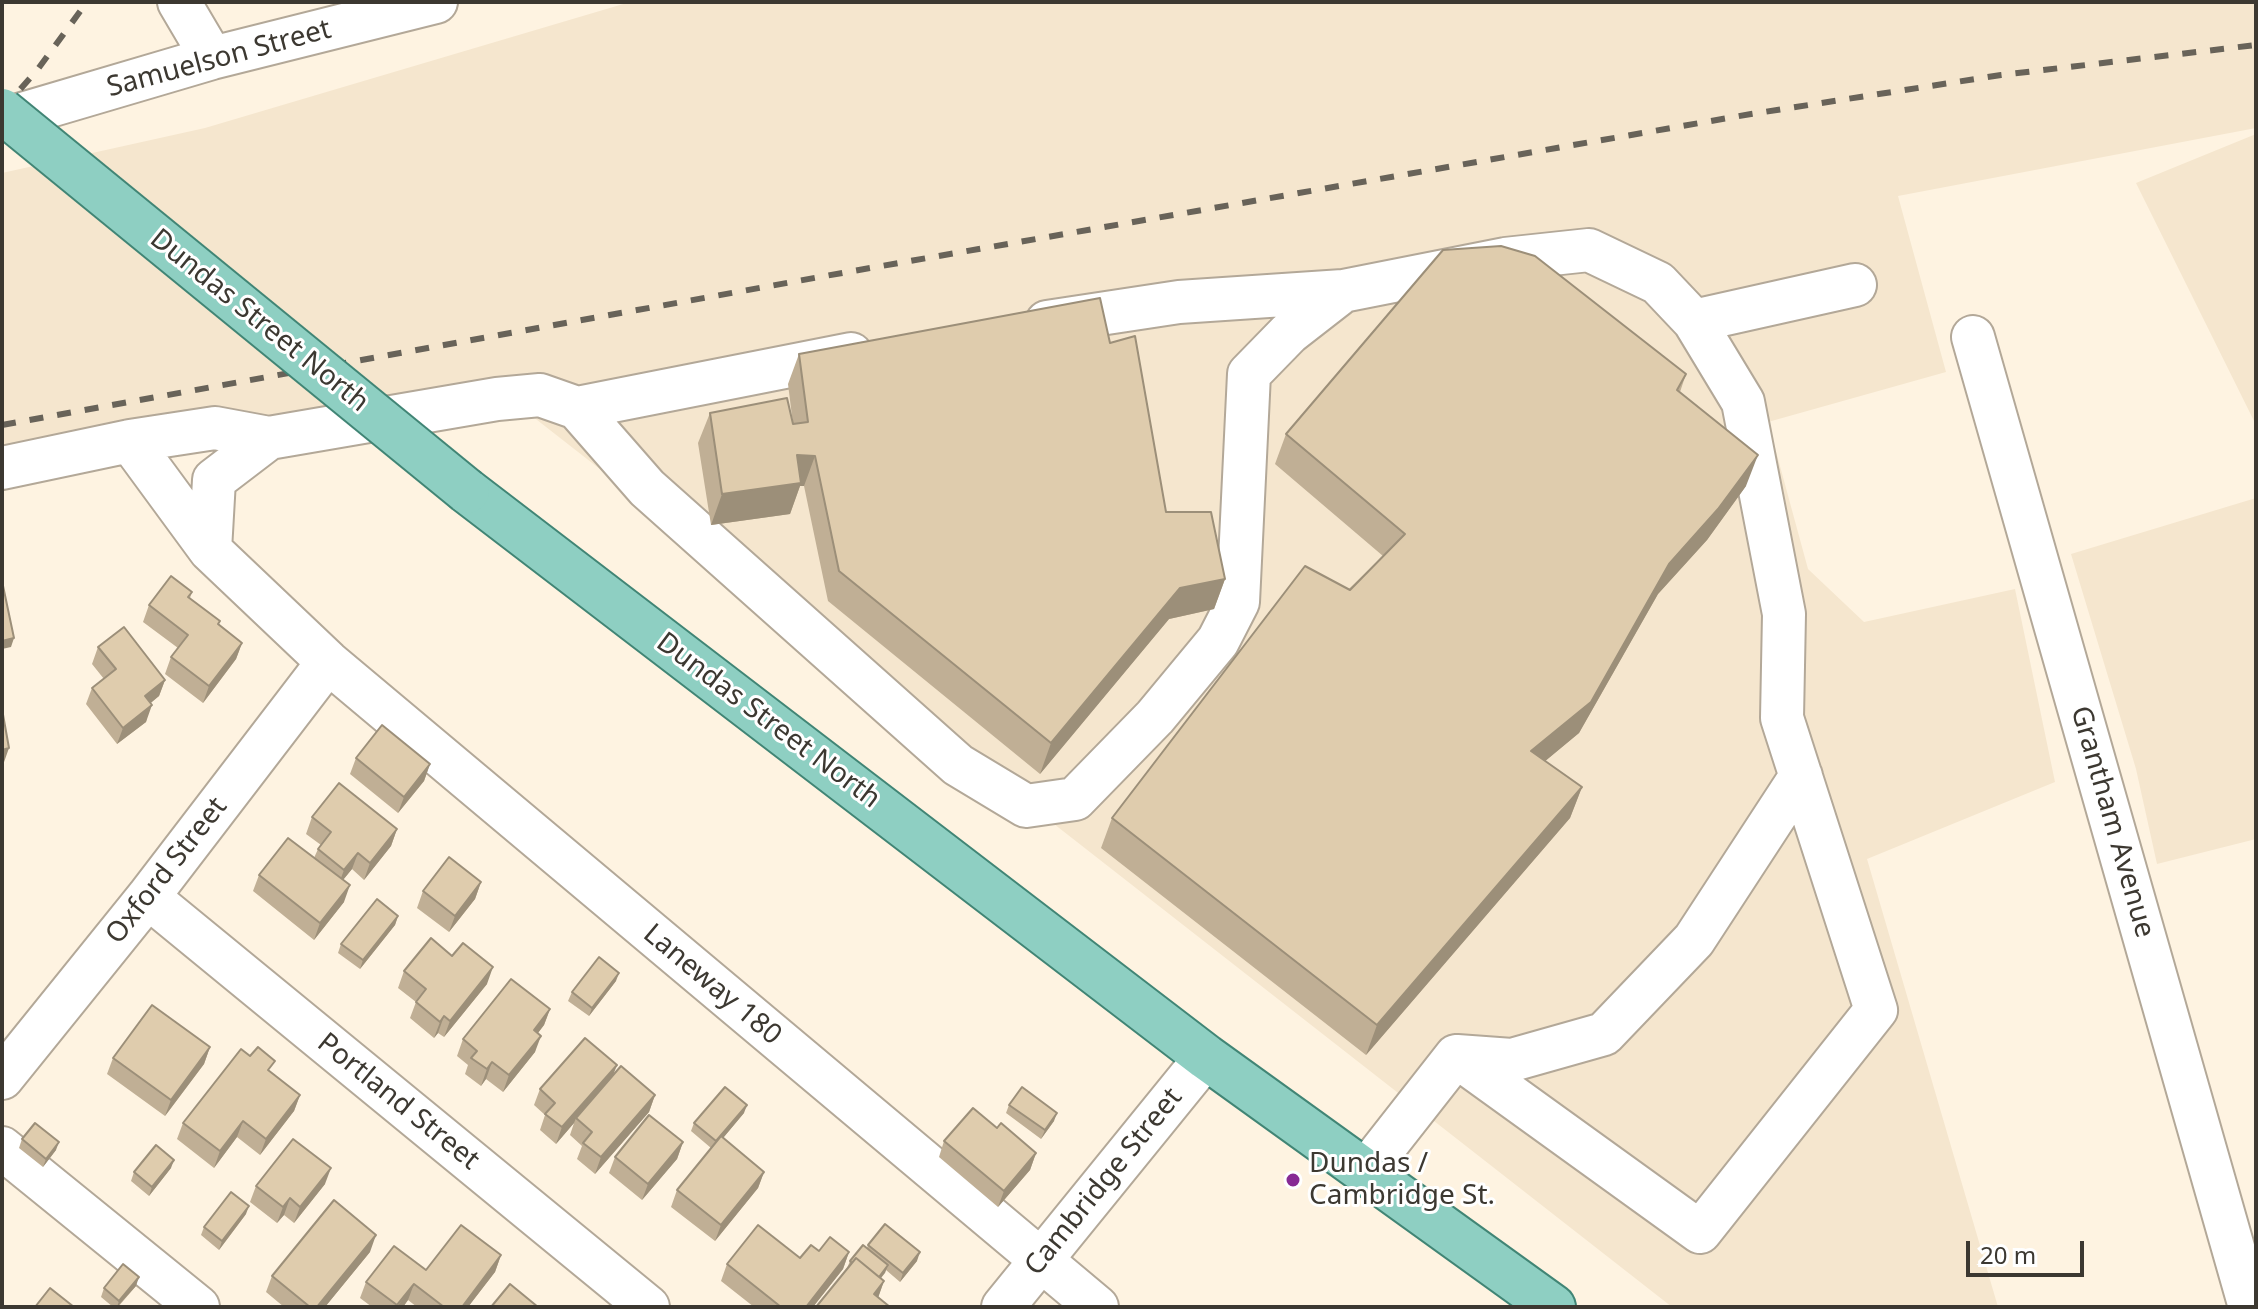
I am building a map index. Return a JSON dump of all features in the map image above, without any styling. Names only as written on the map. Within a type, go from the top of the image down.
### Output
[{"type":"main road","name":"Dundas Street North","points":[[2,111],[467,491],[1206,1057],[1553,1307]]},
{"type":"street","points":[[179,2],[212,58]]},
{"type":"street","name":"Samuelson Street","points":[[2,120],[212,58],[436,2]]},
{"type":"street","points":[[1011,327],[1179,302],[1343,291],[1505,259],[1589,250],[1658,283],[1694,321],[1743,402],[1784,614],[1782,718],[1876,1010],[1700,1232],[1456,1056]]},
{"type":"street","points":[[1694,321],[1855,285]]},
{"type":"street","points":[[2,468],[130,441],[215,428],[269,438],[497,399],[540,395],[577,408],[647,488],[958,765],[1026,806],[1075,799],[1155,717],[1218,641],[1238,602],[1249,374],[1289,333],[1343,291]]},
{"type":"street","name":"Grantham Avenue","points":[[1973,337],[2250,1307]]},
{"type":"street","points":[[577,408],[888,347]]},
{"type":"street","points":[[210,550],[214,480],[269,438]]},
{"type":"street","name":"Laneway 180","points":[[130,441],[210,550],[328,662],[1097,1307]]},
{"type":"street","name":"Oxford Street","points":[[2,1078],[148,897],[328,662]]},
{"type":"street","points":[[1456,1056],[1512,1060],[1604,1034],[1694,940],[1801,776]]},
{"type":"street","name":"Portland Street","points":[[148,897],[648,1307]]},
{"type":"street","points":[[1365,1172],[1456,1056]]},
{"type":"street","name":"Cambridge Street","points":[[1003,1307],[1206,1057]]},
{"type":"street","points":[[2,1148],[198,1307]]},
{"type":"shaded area","points":[[630,2],[2256,2],[2256,128],[1898,196],[1946,372],[1768,422],[1808,569],[1864,622],[2015,589],[2055,782],[1867,859],[1998,1307],[1672,1307],[500,391],[2,474],[2,173],[205,128]]},
{"type":"shaded area","points":[[2256,134],[2256,425],[2136,183]]},
{"type":"shaded area","points":[[2256,498],[2256,839],[2157,864],[2136,769],[2071,554]]},
{"type":"building","points":[[1501,246],[1535,256],[1686,374],[1677,390],[1758,455],[1718,509],[1669,564],[1591,702],[1531,751],[1582,787],[1377,1025],[1112,818],[1305,566],[1350,590],[1405,534],[1286,434],[1443,250]]},
{"type":"building","points":[[1100,298],[1110,343],[1135,336],[1166,512],[1211,512],[1225,579],[1180,588],[1051,743],[839,571],[815,456],[797,455],[801,483],[722,494],[710,413],[787,398],[793,424],[808,422],[799,354]]},
{"type":"building","points":[[171,576],[192,592],[188,597],[220,621],[218,624],[242,643],[209,686],[171,657],[188,635],[149,605]]},
{"type":"building","points":[[2,581],[14,638],[2,641]]},
{"type":"building","points":[[124,627],[165,680],[145,696],[152,705],[123,728],[92,688],[116,669],[98,647]]},
{"type":"building","points":[[2,709],[9,748],[2,750]]},
{"type":"building","points":[[382,725],[430,764],[404,797],[356,758]]},
{"type":"building","points":[[339,783],[397,829],[370,863],[358,853],[344,870],[318,849],[331,832],[312,817]]},
{"type":"building","points":[[288,838],[350,885],[320,923],[259,875]]},
{"type":"building","points":[[449,857],[481,882],[455,916],[423,891]]},
{"type":"building","points":[[377,899],[398,916],[363,960],[341,944]]},
{"type":"building","points":[[431,938],[452,956],[463,943],[493,967],[450,1021],[444,1016],[440,1022],[416,1002],[426,989],[404,971]]},
{"type":"building","points":[[599,957],[619,973],[592,1008],[572,992]]},
{"type":"building","points":[[511,979],[550,1009],[534,1030],[541,1036],[509,1075],[492,1062],[487,1069],[471,1058],[477,1051],[463,1039]]},
{"type":"building","points":[[152,1005],[210,1047],[171,1100],[113,1058]]},
{"type":"building","points":[[585,1038],[617,1065],[562,1127],[545,1114],[555,1103],[540,1089]]},
{"type":"building","points":[[258,1047],[275,1061],[268,1070],[300,1095],[266,1139],[243,1121],[220,1151],[183,1123],[241,1049],[250,1056]]},
{"type":"building","points":[[621,1066],[655,1095],[601,1157],[583,1143],[592,1132],[576,1118]]},
{"type":"building","points":[[725,1087],[747,1105],[716,1141],[694,1123]]},
{"type":"building","points":[[1022,1087],[1057,1113],[1045,1130],[1009,1105]]},
{"type":"building","points":[[973,1108],[997,1128],[1001,1123],[1036,1153],[1004,1191],[944,1141]]},
{"type":"building","points":[[649,1115],[683,1142],[648,1184],[615,1157]]},
{"type":"building","points":[[35,1123],[59,1142],[46,1159],[22,1139]]},
{"type":"building","points":[[721,1136],[764,1172],[721,1225],[677,1190]]},
{"type":"building","points":[[293,1139],[331,1168],[300,1207],[290,1198],[283,1207],[256,1186]]},
{"type":"building","points":[[156,1145],[174,1160],[152,1187],[134,1172]]},
{"type":"building","points":[[231,1192],[249,1206],[222,1241],[204,1227]]},
{"type":"building","points":[[334,1200],[376,1235],[317,1307],[310,1307],[272,1276]]},
{"type":"building","points":[[885,1224],[920,1252],[903,1273],[868,1245]]},
{"type":"building","points":[[461,1225],[501,1255],[462,1307],[444,1307],[414,1284],[397,1305],[366,1282],[394,1246],[426,1270]]},
{"type":"building","points":[[758,1225],[800,1258],[811,1245],[819,1251],[830,1237],[849,1252],[806,1307],[781,1307],[727,1264]]},
{"type":"building","points":[[863,1245],[888,1265],[879,1277],[856,1258],[852,1263],[850,1261]]},
{"type":"building","points":[[856,1258],[884,1281],[874,1294],[890,1307],[816,1307]]},
{"type":"building","points":[[123,1264],[139,1277],[119,1301],[104,1288]]},
{"type":"building","points":[[510,1284],[538,1307],[491,1307]]},
{"type":"building","points":[[50,1288],[74,1307],[35,1307]]},
{"type":"railway","points":[[2,110],[38,69],[87,2]]},
{"type":"railway","points":[[2,425],[853,271],[1751,114],[2001,75],[2256,45]]},
{"type":"place","name":"Dundas / Cambridge St.","points":[[1293,1180]]}]
